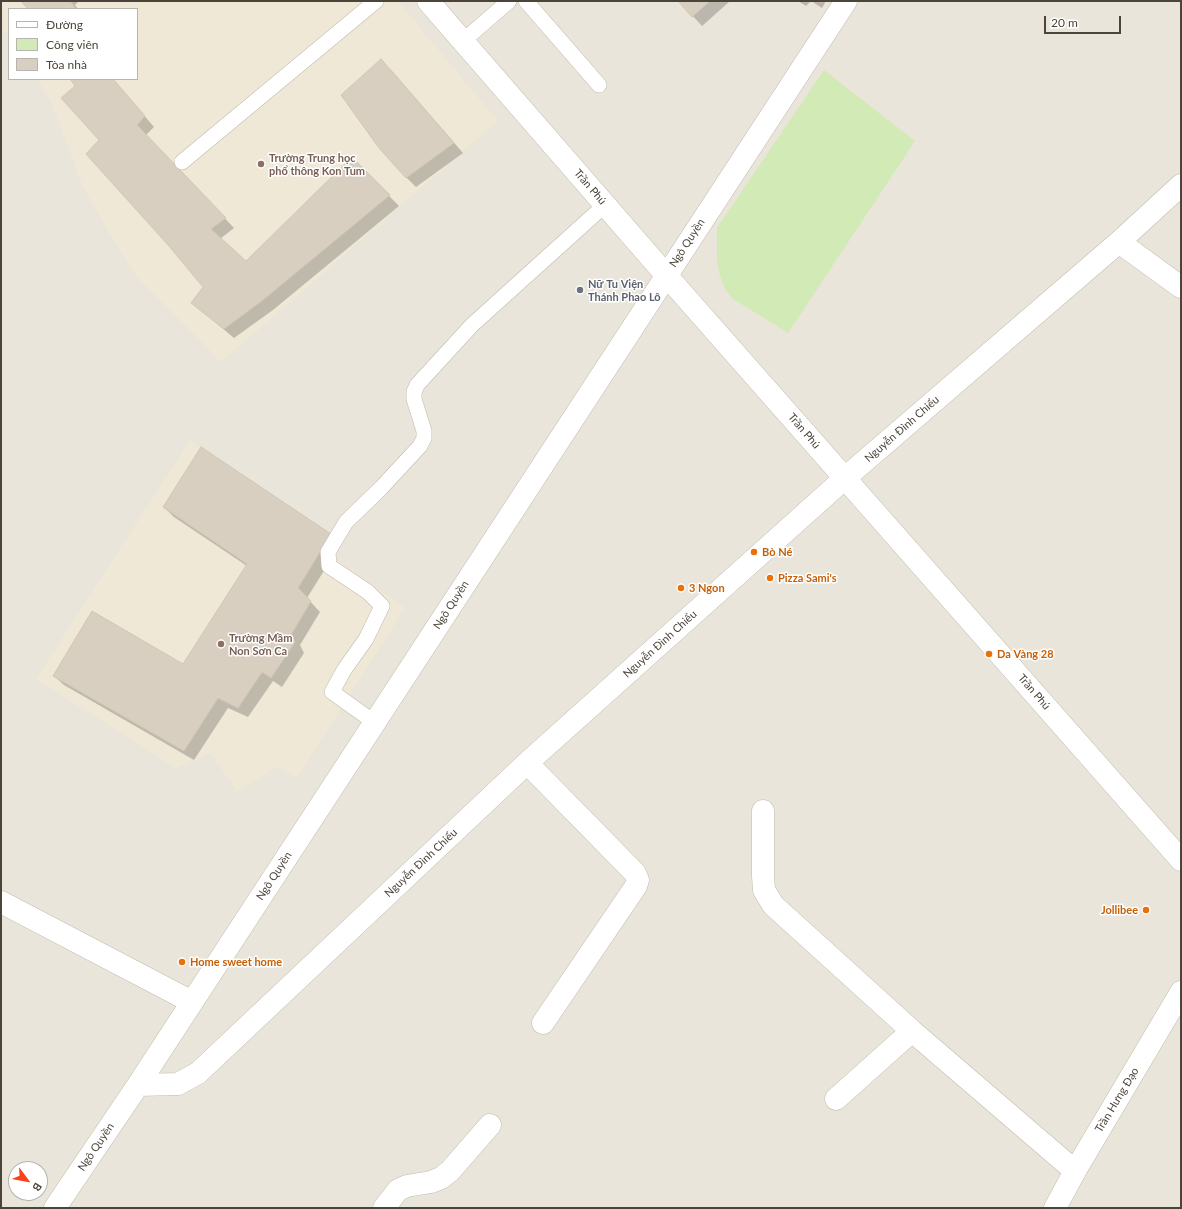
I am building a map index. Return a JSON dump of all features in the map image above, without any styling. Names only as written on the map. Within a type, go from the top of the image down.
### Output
[{"type":"street","name":"Trần Phú","points":[[428,1],[666,275],[1181,860]]},
{"type":"street","name":"Ngô Quyền","points":[[55,1208],[138,1085],[846,1]]},
{"type":"street","name":"Nguyễn Đình Chiểu","points":[[138,1085],[178,1084],[198,1073],[527,763],[845,478],[1119,242],[1181,185]]},
{"type":"street","points":[[1119,242],[1181,287]]},
{"type":"street","points":[[527,763],[635,873],[638,880],[636,886],[543,1023]]},
{"type":"street","points":[[763,811],[764,890],[773,905],[912,1031],[1075,1171]]},
{"type":"street","points":[[1,902],[192,1002]]},
{"type":"street","name":"Trần Hưng Đạo","points":[[1055,1208],[1075,1171],[1181,992]]},
{"type":"street","points":[[836,1100],[912,1031]]},
{"type":"street","points":[[384,1208],[398,1190],[407,1186],[431,1182],[441,1178],[450,1171],[490,1125]]},
{"type":"lane","points":[[182,162],[376,1]]},
{"type":"lane","points":[[463,41],[509,1]]},
{"type":"lane","points":[[526,1],[600,85]]},
{"type":"lane","points":[[374,722],[332,692],[344,670],[366,638],[382,606],[368,592],[329,566],[328,552],[346,522],[420,446],[424,438],[424,431],[414,399],[414,392],[417,384],[472,325],[605,205]]},
{"type":"shaded area","points":[[1,1],[1181,1],[1181,1208],[1,1208]]},
{"type":"shaded area","name":"Trường Trung học phổ thông Kon Tum","points":[[1,1],[398,1],[498,121],[221,362],[136,276],[83,187],[52,104],[38,80],[138,80],[138,8],[8,8],[8,36],[1,27]]},
{"type":"shaded area","name":"Trường Mầm Non Sơn Ca","points":[[190,440],[341,541],[335,558],[405,608],[297,778],[278,767],[237,791],[210,753],[176,768],[36,679]]},
{"type":"green space","points":[[824,70],[915,141],[788,333],[733,299],[725,289],[720,276],[717,260],[717,228]]},
{"type":"building","points":[[21,1],[70,1],[75,8],[27,8]]},
{"type":"building","points":[[678,1],[710,1],[692,17]]},
{"type":"building","points":[[381,59],[454,143],[406,178],[379,148],[341,95]]},
{"type":"building","points":[[71,80],[114,80],[145,116],[137,125],[226,218],[211,229],[246,261],[352,157],[390,195],[263,300],[224,329],[191,303],[203,287],[169,246],[86,154],[99,140],[61,98],[75,86]]},
{"type":"building","name":"Trường Mầm Non Sơn Ca","points":[[201,447],[331,534],[298,588],[311,601],[291,635],[295,642],[271,678],[262,672],[238,708],[218,698],[184,751],[53,676],[92,611],[183,664],[247,564],[163,507]]},
{"type":"place","name":"Trường Trung học phổ thông Kon Tum","points":[[261,164]]},
{"type":"place","name":"Nữ Tu Viện Thánh Phao Lô","points":[[580,290]]},
{"type":"place","name":"Bò Né","points":[[754,552]]},
{"type":"place","name":"Pizza Sami's","points":[[770,578]]},
{"type":"place","name":"3 Ngon","points":[[681,588]]},
{"type":"place","name":"Trường Mầm Non Sơn Ca","points":[[221,644]]},
{"type":"place","name":"Da Vàng 28","points":[[989,654]]},
{"type":"place","name":"Jollibee","points":[[1146,910]]},
{"type":"place","name":"Home sweet home","points":[[182,962]]}]
